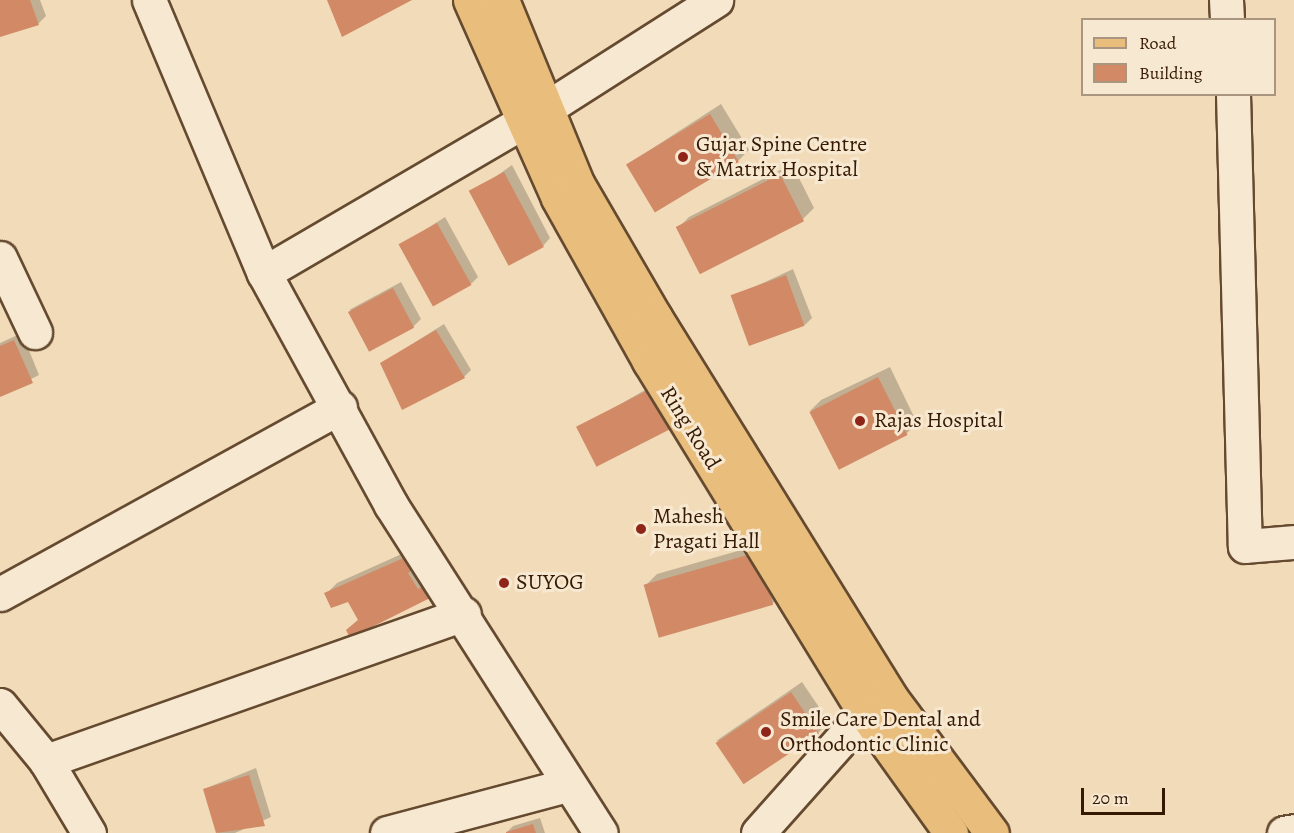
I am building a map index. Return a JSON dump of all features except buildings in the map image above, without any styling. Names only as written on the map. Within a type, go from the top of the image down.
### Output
[{"type":"main road","name":"Ring Road","points":[[470,0],[533,116],[649,361],[877,704],[951,833]]},
{"type":"main road","points":[[502,0],[533,116]]},
{"type":"main road","points":[[877,704],[992,833]]},
{"type":"street","points":[[148,0],[264,273],[340,407],[391,505],[464,614],[568,784],[601,833]]},
{"type":"street","points":[[264,273],[533,116],[716,0]]},
{"type":"street","points":[[1226,0],[1227,18]]},
{"type":"street","points":[[1233,96],[1245,546],[1294,543]]},
{"type":"street","points":[[0,258],[35,332]]},
{"type":"street","points":[[0,594],[340,407]]},
{"type":"street","points":[[46,761],[464,614]]},
{"type":"street","points":[[758,833],[877,704]]},
{"type":"street","points":[[0,705],[46,761],[89,833]]},
{"type":"street","points":[[387,833],[568,784]]},
{"type":"street","points":[[1284,833],[1294,831]]},
{"type":"place","name":"Gujar Spine Centre & Matrix Hospital","points":[[683,157]]},
{"type":"place","name":"Rajas Hospital","points":[[860,421]]},
{"type":"place","name":"Mahesh Pragati Hall","points":[[641,529]]},
{"type":"place","name":"SUYOG","points":[[504,583]]},
{"type":"place","name":"Smile Care Dental and Orthodontic Clinic","points":[[766,732]]}]
